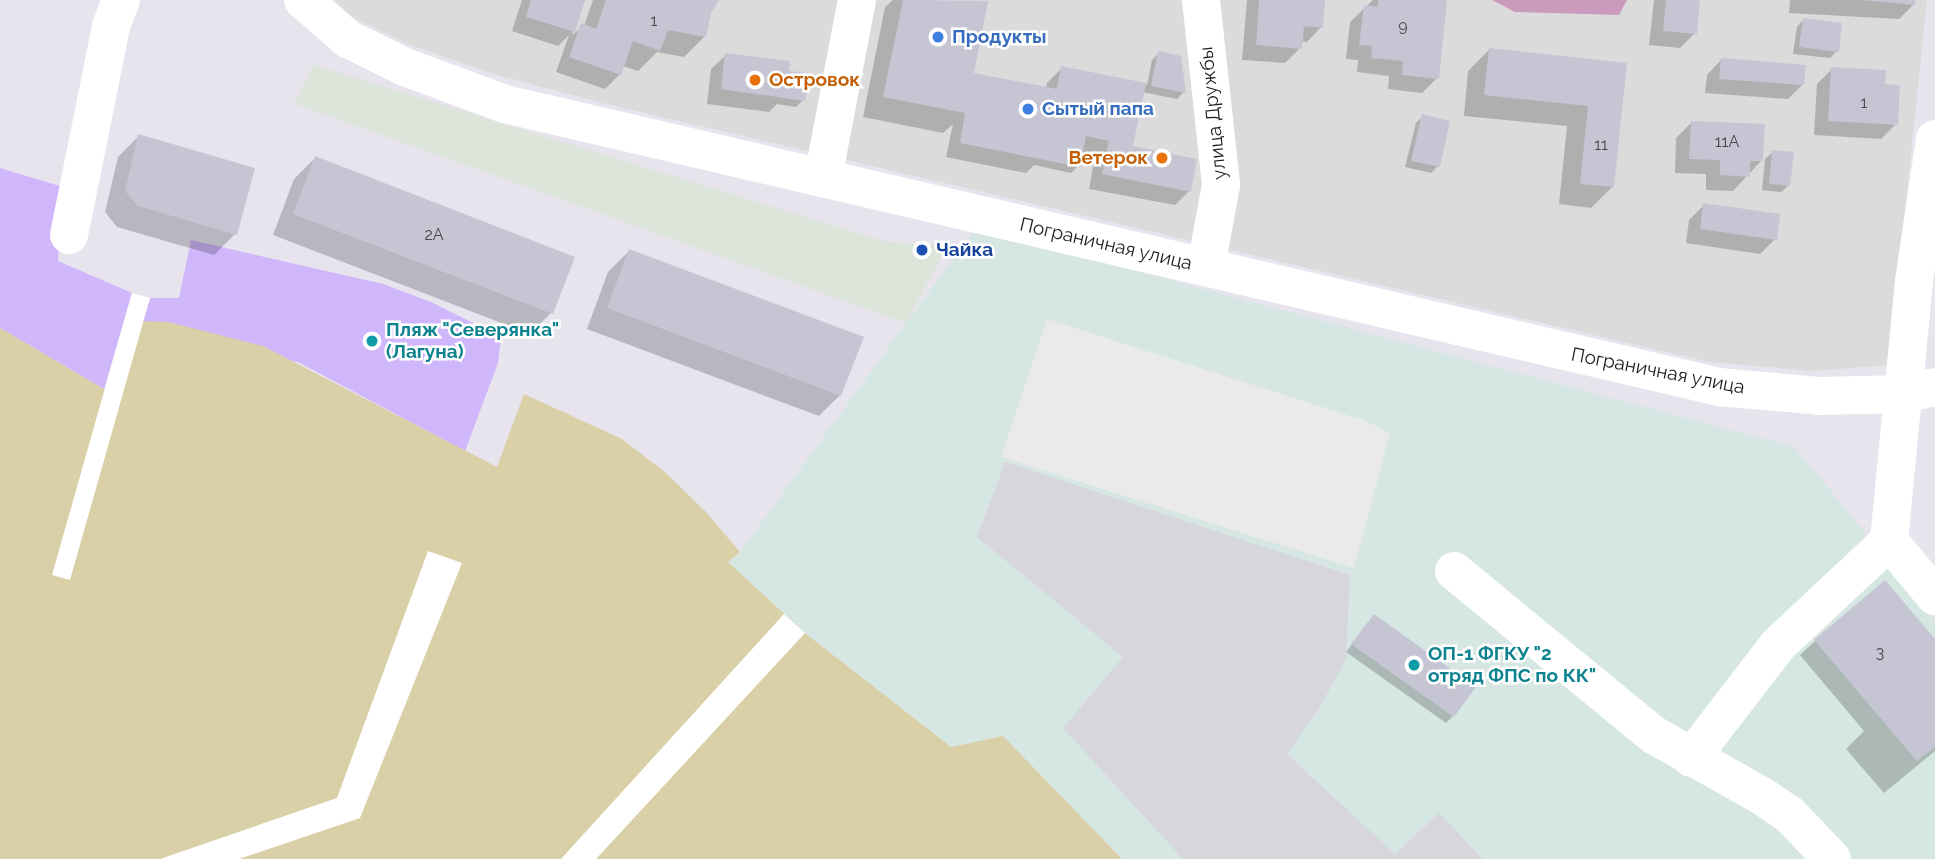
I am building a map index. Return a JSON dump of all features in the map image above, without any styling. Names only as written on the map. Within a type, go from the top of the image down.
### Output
[{"type":"street","points":[[69,235],[111,26],[121,0]]},
{"type":"street","name":"Пограничная улица","points":[[303,0],[348,39],[405,67],[505,104],[1719,387],[1819,396],[1919,391]]},
{"type":"street","points":[[823,178],[858,0]]},
{"type":"street","name":"улица Дружбы","points":[[1201,0],[1221,185],[1206,267]]},
{"type":"street","points":[[1691,758],[1778,645],[1889,541],[1919,391],[1914,281],[1935,139]]},
{"type":"street","points":[[1889,541],[1935,596]]},
{"type":"street","points":[[1454,571],[1654,735],[1789,814],[1832,859]]},
{"type":"shaded area","points":[[334,0],[1927,0],[1889,365],[1814,371],[1709,362],[602,103],[500,76],[410,45],[352,17]]},
{"type":"shaded area","points":[[1492,0],[1627,0],[1619,15],[1515,12]]},
{"type":"shaded area","points":[[314,65],[887,242],[948,245],[906,323],[295,104]]},
{"type":"shaded area","points":[[975,228],[1795,447],[1935,619],[1935,859],[1122,859],[1003,736],[951,747],[805,633],[727,562],[740,552]]},
{"type":"shaded area","points":[[1047,319],[1366,421],[1390,433],[1354,568],[1001,457]]},
{"type":"shaded area","points":[[143,321],[168,322],[263,346],[497,467],[524,394],[622,439],[666,473],[705,511],[740,552],[728,562],[805,633],[951,747],[1003,736],[1122,859],[0,859],[0,328],[104,389],[123,392]]},
{"type":"shaded area","points":[[1005,462],[1350,575],[1346,659],[1320,707],[1287,754],[1395,854],[1439,813],[1483,859],[1183,859],[1063,728],[1123,657],[977,537]]},
{"type":"sand","points":[[0,168],[63,187],[58,261],[132,293],[104,389],[0,328]]},
{"type":"sand","name":"Пляж \"Северянка\" (Лагуна)","points":[[191,240],[383,284],[431,302],[501,337],[498,363],[465,451],[300,363],[143,321],[150,298],[179,298]]},
{"type":"pier","points":[[132,293],[150,298],[70,580],[52,575]]},
{"type":"pier","points":[[428,551],[462,563],[360,818],[239,859],[160,859],[337,798]]},
{"type":"pier","points":[[784,614],[805,633],[596,859],[561,859]]},
{"type":"building","points":[[531,0],[585,0],[575,32],[526,17]]},
{"type":"building","points":[[606,0],[719,0],[711,13],[706,37],[668,30],[660,51],[633,41],[621,75],[569,57],[581,23],[596,29]]},
{"type":"building","points":[[903,0],[988,1],[974,73],[1057,89],[1061,66],[1146,83],[1133,146],[1197,159],[1191,192],[1102,174],[1109,141],[1086,136],[1080,167],[960,143],[965,113],[883,97]]},
{"type":"building","points":[[1259,0],[1325,0],[1323,28],[1304,26],[1302,49],[1256,45]]},
{"type":"building","points":[[1378,0],[1447,0],[1439,79],[1402,75],[1403,61],[1371,58],[1372,46],[1359,45],[1364,5],[1378,7]]},
{"type":"building","points":[[1666,0],[1700,0],[1697,34],[1663,31]]},
{"type":"building","points":[[1861,0],[1915,0],[1915,5]]},
{"type":"building","points":[[1803,18],[1842,23],[1839,52],[1799,47]]},
{"type":"building","points":[[1489,48],[1627,63],[1614,187],[1580,184],[1588,106],[1484,95]]},
{"type":"building","points":[[1158,51],[1181,56],[1186,93],[1151,86]]},
{"type":"building","name":"Островок","points":[[725,53],[790,61],[789,71],[809,73],[805,101],[721,89]]},
{"type":"building","points":[[1721,58],[1806,65],[1804,85],[1719,79]]},
{"type":"building","points":[[1831,67],[1886,70],[1885,84],[1900,85],[1898,125],[1828,121]]},
{"type":"building","points":[[1422,114],[1450,121],[1440,167],[1411,161]]},
{"type":"building","points":[[1691,121],[1765,124],[1763,161],[1750,161],[1750,177],[1720,175],[1720,160],[1689,159]]},
{"type":"building","points":[[138,134],[255,168],[237,235],[138,206],[125,191]]},
{"type":"building","points":[[1772,150],[1794,152],[1790,186],[1769,184]]},
{"type":"building","points":[[315,156],[575,257],[553,314],[293,214]]},
{"type":"building","points":[[1703,203],[1780,214],[1777,240],[1700,229]]},
{"type":"building","points":[[629,249],[864,337],[841,396],[607,308]]},
{"type":"building","points":[[1885,580],[1935,639],[1935,747],[1917,761],[1814,640]]},
{"type":"building","name":"ОП-1 ФГКУ \"2 отряд ФПС по КК\"","points":[[1374,614],[1476,687],[1454,717],[1351,644]]},
{"type":"place","name":"Продукты","points":[[938,37]]},
{"type":"place","name":"Островок","points":[[755,80]]},
{"type":"place","name":"Сытый папа","points":[[1028,109]]},
{"type":"place","name":"Ветерок","points":[[1162,158]]},
{"type":"place","name":"Чайка","points":[[922,250]]},
{"type":"place","name":"Пляж \"Северянка\" (Лагуна)","points":[[372,341]]},
{"type":"place","name":"ОП-1 ФГКУ \"2 отряд ФПС по КК\"","points":[[1414,665]]}]
